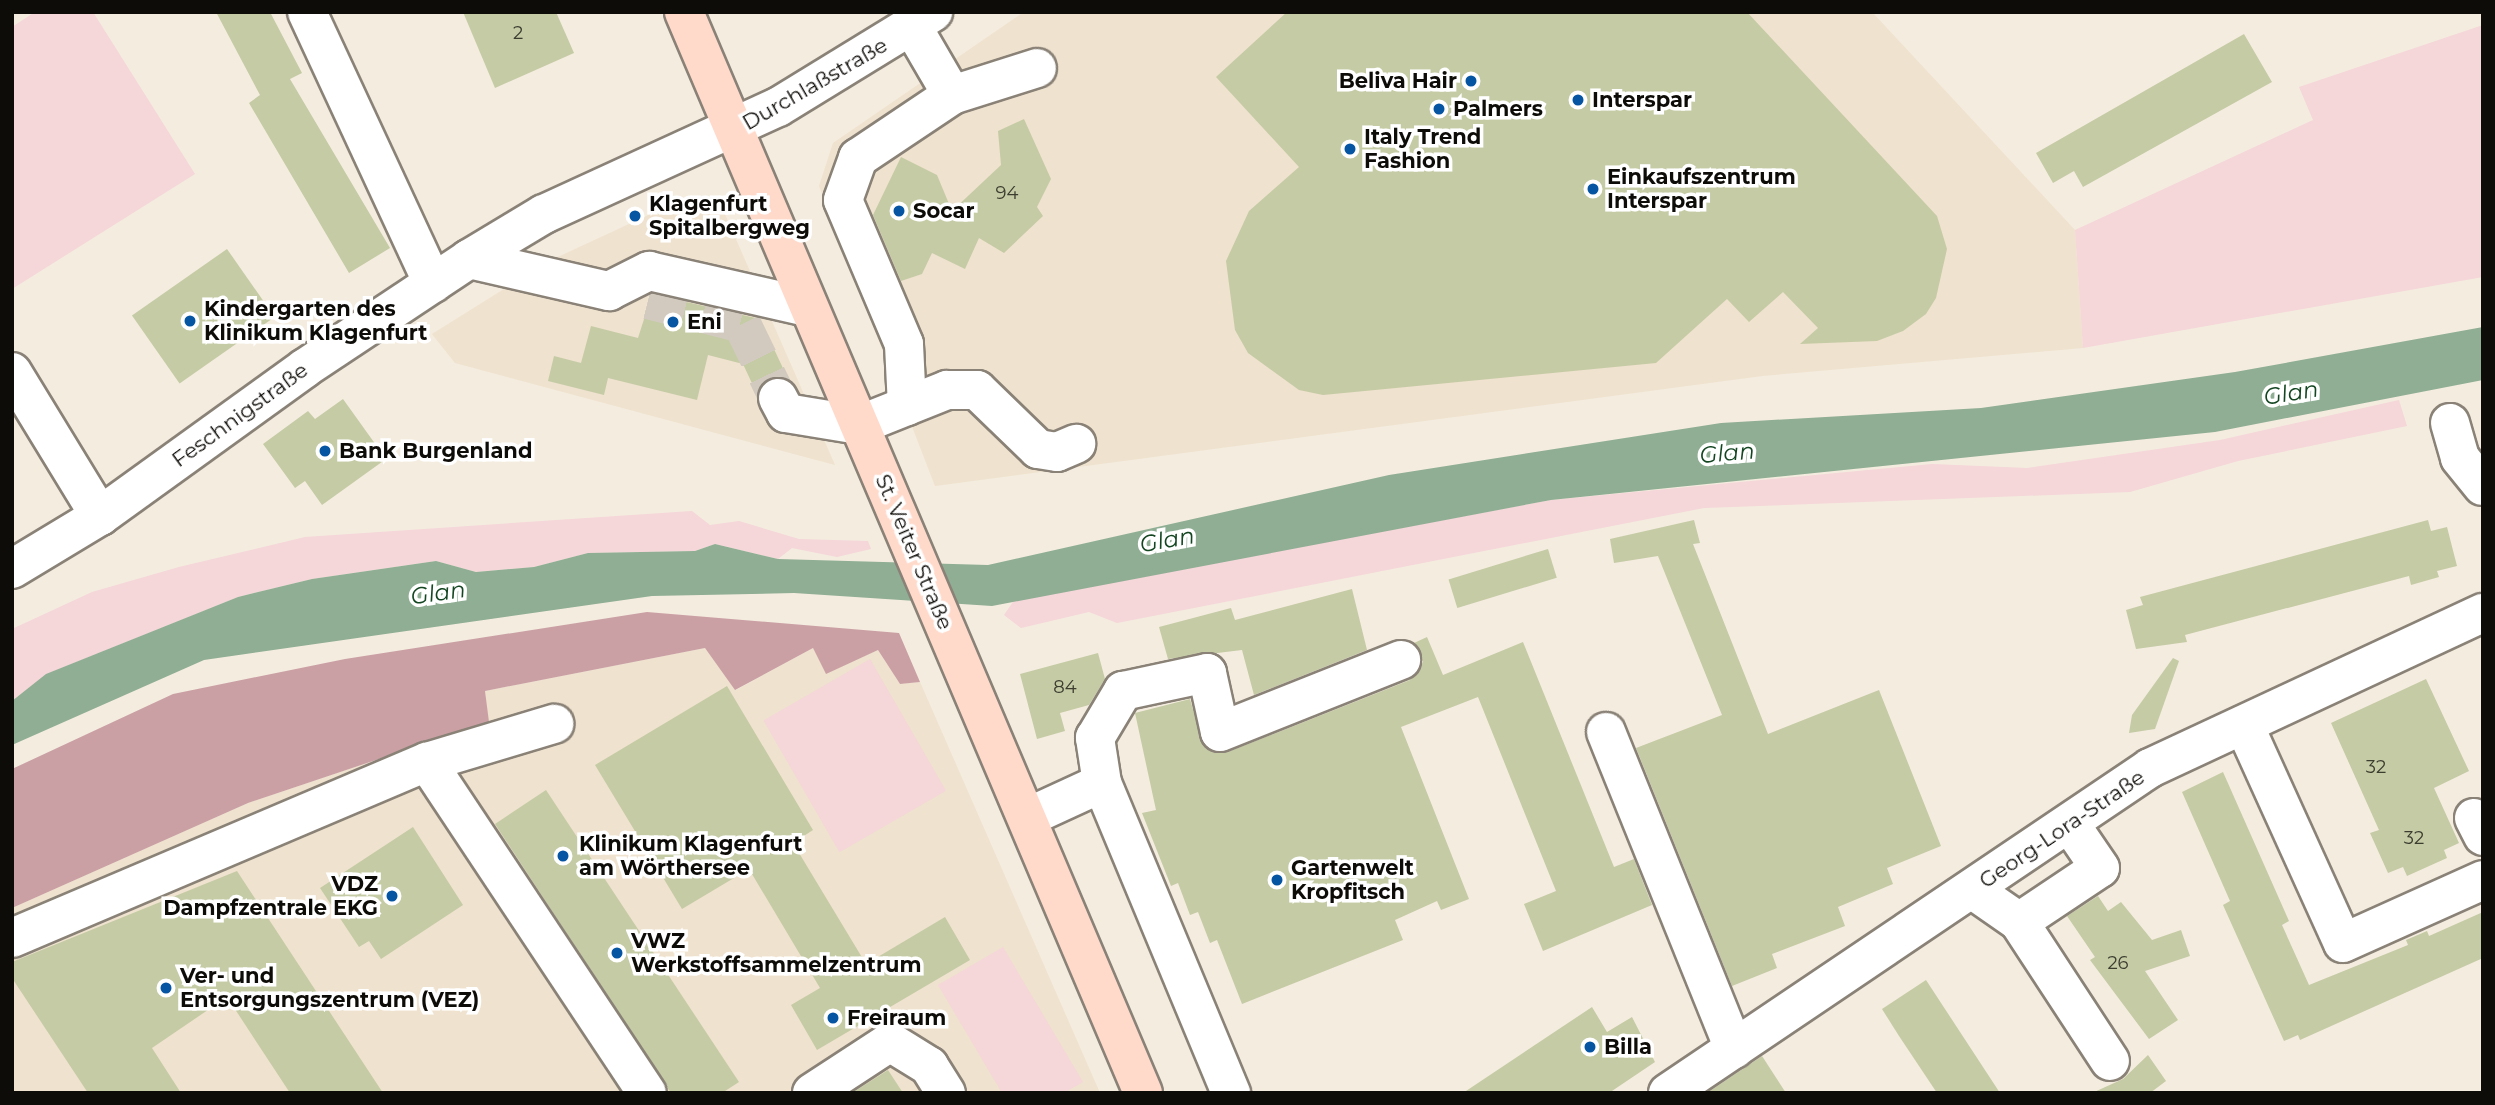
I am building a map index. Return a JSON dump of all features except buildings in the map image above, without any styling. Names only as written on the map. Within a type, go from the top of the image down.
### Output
[{"type":"main road","name":"St. Veiter Straße","points":[[684,12],[732,131],[1028,817],[1143,1093]]},
{"type":"street","points":[[307,12],[433,283]]},
{"type":"street","points":[[923,20],[952,95]]},
{"type":"street","name":"Durchlaßstraße","points":[[732,131],[923,20]]},
{"type":"street","points":[[907,406],[904,344],[843,200],[858,158],[952,95],[1037,68]]},
{"type":"street","name":"Feschnigstraße","points":[[12,569],[100,516],[469,259],[544,214],[732,131]]},
{"type":"street","points":[[469,259],[648,300]]},
{"type":"street","points":[[609,291],[649,271],[808,307]]},
{"type":"street","points":[[12,372],[100,516]]},
{"type":"street","points":[[778,398],[786,413],[859,425],[947,390],[977,390],[1038,449],[1057,452],[1076,444]]},
{"type":"street","points":[[2451,423],[2460,458],[2483,486]]},
{"type":"street","name":"Georg-Lora-Straße","points":[[1668,1093],[1973,890],[2150,768],[2483,613]]},
{"type":"street","points":[[1231,1093],[1102,783],[1095,738],[1124,691],[1207,673],[1220,732],[1401,660]]},
{"type":"street","points":[[12,938],[426,762],[554,724]]},
{"type":"street","points":[[2244,725],[2343,943],[2483,880]]},
{"type":"street","points":[[1606,732],[1734,1049]]},
{"type":"street","points":[[426,762],[647,1093]]},
{"type":"street","points":[[1028,817],[1102,783]]},
{"type":"street","points":[[2020,922],[2100,868],[2070,824]]},
{"type":"street","points":[[1973,890],[2020,922],[2110,1060]]},
{"type":"street","points":[[812,1093],[890,1042],[929,1066],[946,1093]]},
{"type":"shaded area","points":[[35,12],[93,12],[195,174],[12,289],[12,27]]},
{"type":"shaded area","points":[[1024,12],[1872,12],[2075,230],[2083,348],[1762,376],[935,486],[819,186],[833,143]]},
{"type":"shaded area","points":[[2483,25],[2483,277],[2083,348],[2075,230],[2313,120],[2299,87]]},
{"type":"shaded area","points":[[683,199],[724,212],[835,465],[455,363],[432,334],[547,262]]},
{"type":"shaded area","points":[[2399,400],[2407,426],[2238,461],[2130,492],[1704,508],[1117,623],[1089,612],[1021,628],[1004,615],[1015,599],[1551,500],[1932,464],[2027,468],[2220,440]]},
{"type":"shaded area","points":[[692,511],[710,525],[739,521],[799,539],[868,541],[871,549],[837,557],[792,548],[778,559],[715,544],[695,551],[588,553],[534,567],[476,572],[436,561],[312,579],[238,597],[47,674],[12,701],[12,629],[92,592],[179,567],[305,537]]},
{"type":"shaded area","points":[[647,612],[899,633],[920,682],[900,684],[878,650],[826,674],[813,648],[735,690],[705,648],[485,691],[489,722],[248,803],[12,908],[12,769],[173,694],[345,659]]},
{"type":"shaded area","name":"Klinikum Klagenfurt am Wörthersee","points":[[705,648],[736,690],[813,648],[826,673],[878,650],[900,684],[920,682],[1100,1093],[12,1093],[12,908],[248,803],[488,722],[485,691]]},
{"type":"shaded area","points":[[870,659],[946,791],[839,852],[763,721]]},
{"type":"shaded area","points":[[1003,947],[1083,1082],[1064,1093],[1002,1093],[938,985]]},
{"type":"water","name":"Glan","points":[[2483,327],[2483,380],[2215,432],[1551,500],[992,606],[794,593],[652,596],[204,660],[12,745],[12,701],[46,674],[238,597],[312,579],[436,561],[476,572],[534,567],[588,553],[695,551],[715,544],[778,559],[988,565],[1389,475],[1721,423],[1981,408],[2235,372]]},
{"type":"tunnel","points":[[648,300],[742,324],[778,398]]},
{"type":"place","name":"Beliva Hair","points":[[1471,81]]},
{"type":"place","name":"Interspar","points":[[1578,100]]},
{"type":"place","name":"Palmers","points":[[1439,109]]},
{"type":"place","name":"Italy Trend Fashion","points":[[1350,149]]},
{"type":"place","name":"Einkaufszentrum Interspar","points":[[1593,189]]},
{"type":"place","name":"Socar","points":[[899,211]]},
{"type":"place","name":"Klagenfurt Spitalbergweg","points":[[635,216]]},
{"type":"place","name":"Kindergarten des Klinikum Klagenfurt","points":[[190,321]]},
{"type":"place","name":"Eni","points":[[673,322]]},
{"type":"place","name":"Bank Burgenland","points":[[325,451]]},
{"type":"place","name":"Klinikum Klagenfurt am Wörthersee","points":[[563,856]]},
{"type":"place","name":"Gartenwelt Kropfitsch","points":[[1277,880]]},
{"type":"place","name":"VDZ Dampfzentrale EKG","points":[[392,896]]},
{"type":"place","name":"VWZ Werkstoffsammelzentrum","points":[[617,953]]},
{"type":"place","name":"Ver- und Entsorgungszentrum (VEZ)","points":[[166,988]]},
{"type":"place","name":"Freiraum","points":[[833,1018]]},
{"type":"place","name":"Billa","points":[[1590,1047]]}]
